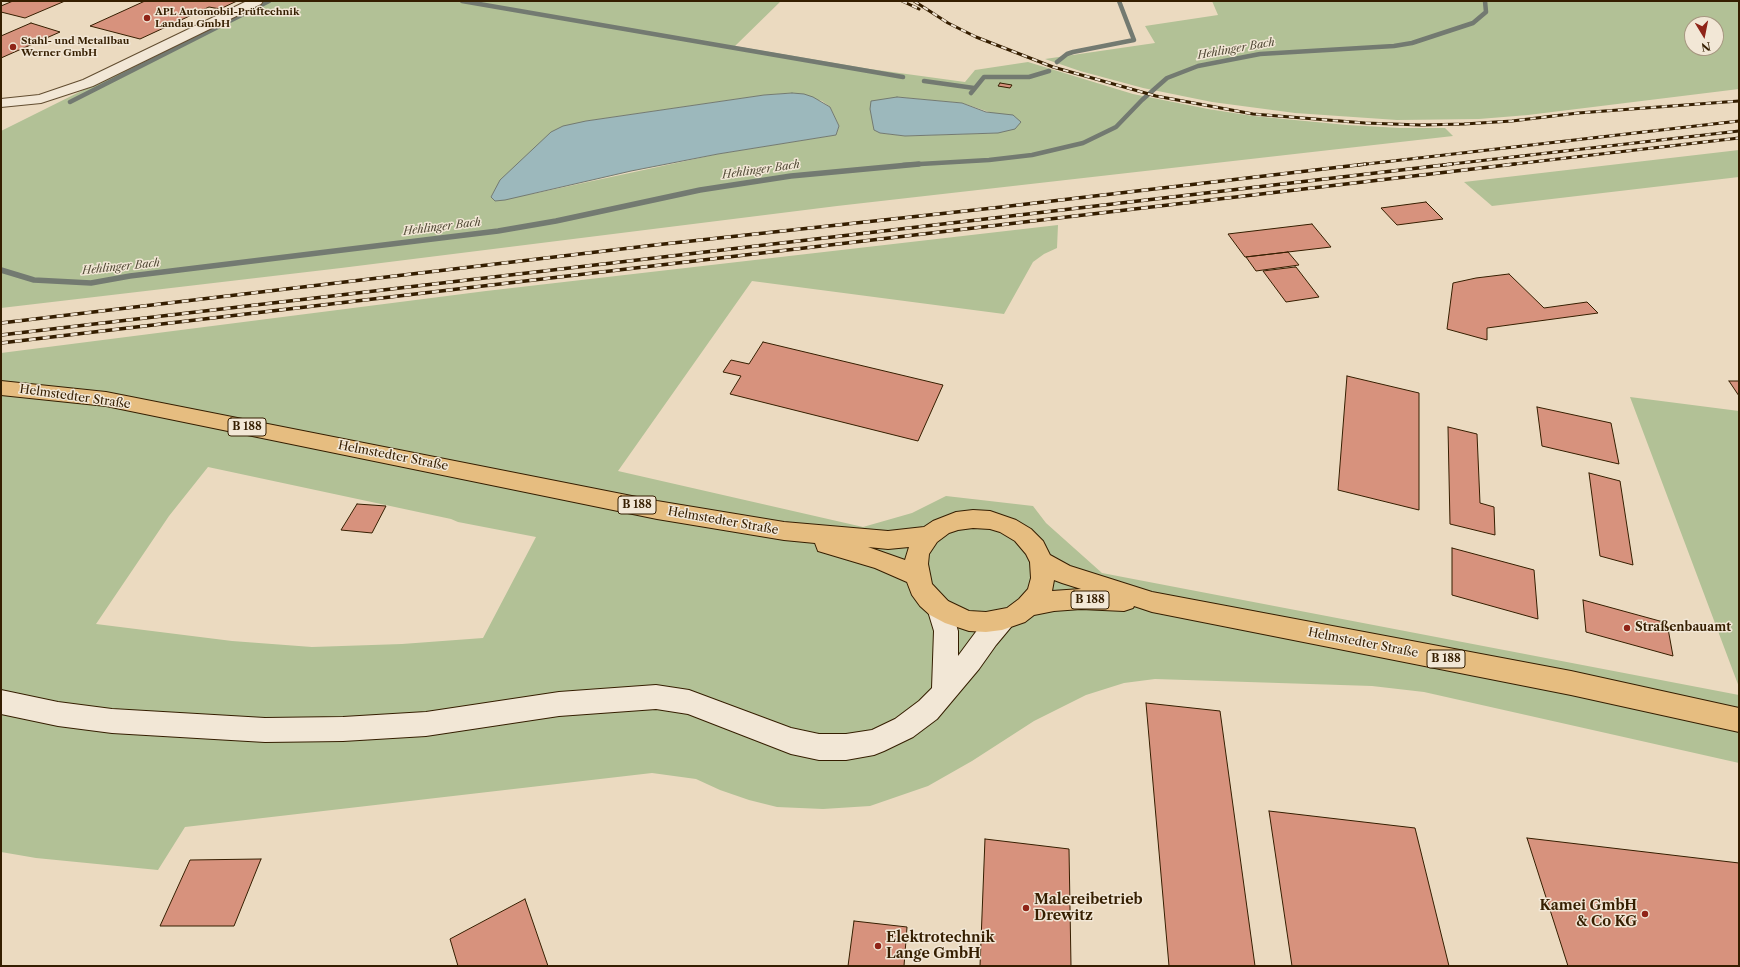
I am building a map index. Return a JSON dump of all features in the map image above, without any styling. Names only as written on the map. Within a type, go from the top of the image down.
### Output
[{"type":"main road","points":[[1,103],[41,99],[88,82],[257,1]]},
{"type":"main road","name":"Helmstedter Straße","points":[[1,388],[106,399],[657,510],[784,531],[888,540],[929,536]]},
{"type":"main road","points":[[973,519],[990,520],[1008,526],[1023,535],[1035,548],[1042,562],[1043,578],[1039,593],[1028,606],[1016,615],[1002,620],[986,622],[969,621],[954,616],[939,608],[929,599],[921,588],[917,576],[916,564],[918,552],[929,536],[941,527],[956,521],[973,519]]},
{"type":"main road","name":"Helmstedter Straße","points":[[784,531],[882,561],[917,576]]},
{"type":"main road","name":"Helmstedter Straße","points":[[1042,562],[1062,573],[1152,602],[1571,683],[1739,720]]},
{"type":"main road","name":"Helmstedter Straße","points":[[1028,606],[1054,601],[1081,599],[1152,602]]},
{"type":"main road","points":[[939,608],[946,631],[945,692]]},
{"type":"main road","points":[[1,702],[58,714],[112,721],[199,727],[281,730],[343,729],[426,724],[559,704],[656,697],[689,702],[791,741],[819,747],[846,746],[874,742],[904,728],[928,710],[945,692],[987,637],[1002,620]]},
{"type":"green space","points":[[262,1],[781,1],[735,46],[870,69],[965,82],[975,70],[1028,62],[1133,94],[1208,109],[1253,116],[1347,125],[1400,128],[1445,128],[1453,136],[837,206],[341,268],[1,308],[1,131]],"holes":[[[792,93],[822,101],[830,107],[839,126],[836,135],[718,154],[532,194],[491,197],[495,190],[586,121],[764,95]],[[897,97],[962,103],[995,114],[998,133],[905,136],[880,133]]]},
{"type":"green space","points":[[1212,1],[1739,1],[1739,89],[1528,115],[1479,119],[1397,120],[1295,113],[1212,102],[1143,88],[1080,71],[1045,59],[1155,43],[1145,26],[1218,15]]},
{"type":"green space","points":[[1739,150],[1739,177],[1492,206],[1464,182]]},
{"type":"green space","points":[[1058,225],[1057,248],[1044,254],[1033,262],[1004,314],[752,281],[618,471],[863,527],[912,513],[946,496],[1033,506],[1046,523],[1102,573],[1739,695],[1739,763],[1424,692],[1372,686],[1155,679],[1124,683],[1086,695],[1034,721],[972,761],[928,786],[870,806],[823,809],[777,807],[749,800],[720,790],[696,779],[652,773],[185,827],[158,870],[36,858],[1,852],[1,353],[486,291]],"holes":[[[208,467],[451,519],[458,522],[536,537],[483,638],[402,644],[312,647],[232,641],[96,624],[169,516]]]},
{"type":"green space","points":[[1630,397],[1739,411],[1739,687]]},
{"type":"water","points":[[792,93],[804,94],[813,97],[830,107],[839,126],[836,135],[718,154],[631,171],[505,200],[495,201],[491,197],[500,180],[551,132],[563,126],[586,121],[764,95]]},
{"type":"water","points":[[897,97],[962,103],[986,112],[1013,115],[1021,122],[1015,129],[998,133],[905,136],[880,133],[874,130],[870,109],[871,101]]},
{"type":"building","points":[[13,1],[65,1],[25,18],[1,12],[1,6]]},
{"type":"building","name":"APL Automobil-Prüftechnik Landau GmbH","points":[[145,1],[237,1],[220,9],[209,7],[140,39],[90,26]]},
{"type":"building","name":"Stahl- und Metallbau Werner GmbH","points":[[31,23],[60,32],[1,58],[1,36]]},
{"type":"building","points":[[1000,83],[1012,85],[1010,88],[998,86]]},
{"type":"building","points":[[1426,202],[1443,219],[1397,225],[1381,208]]},
{"type":"building","points":[[1312,224],[1331,247],[1245,257],[1228,234]]},
{"type":"building","points":[[1288,252],[1299,265],[1256,271],[1246,257]]},
{"type":"building","points":[[1296,267],[1319,297],[1286,302],[1263,271]]},
{"type":"building","points":[[1509,274],[1544,308],[1587,302],[1598,313],[1487,328],[1487,340],[1447,329],[1453,283],[1476,278]]},
{"type":"building","points":[[763,342],[943,385],[918,441],[730,394],[741,376],[723,372],[731,360],[749,364]]},
{"type":"building","points":[[1347,376],[1419,393],[1419,510],[1338,490]]},
{"type":"building","points":[[1729,381],[1739,381],[1739,396]]},
{"type":"building","points":[[1537,407],[1611,423],[1619,464],[1542,446]]},
{"type":"building","points":[[1448,427],[1477,434],[1480,503],[1494,507],[1495,535],[1450,524]]},
{"type":"building","points":[[1589,473],[1620,481],[1633,565],[1600,556]]},
{"type":"building","points":[[357,504],[386,506],[372,533],[341,530]]},
{"type":"building","points":[[1452,548],[1534,570],[1538,619],[1452,595]]},
{"type":"building","name":"Straßenbauamt","points":[[1583,600],[1667,623],[1673,656],[1586,632]]},
{"type":"building","points":[[1146,703],[1220,711],[1255,966],[1169,966]]},
{"type":"building","points":[[1269,811],[1415,828],[1449,966],[1292,966]]},
{"type":"building","name":"Kamei GmbH & Co KG","points":[[1527,838],[1739,863],[1739,966],[1568,966]]},
{"type":"building","name":"Malereibetrieb Drewitz","points":[[985,839],[1069,849],[1071,966],[980,966]]},
{"type":"building","points":[[261,859],[234,926],[160,926],[190,860]]},
{"type":"building","points":[[525,899],[548,966],[458,966],[450,939]]},
{"type":"building","name":"Elektrotechnik Lange GmbH","points":[[854,921],[907,927],[904,966],[848,966]]},
{"type":"waterway","points":[[70,102],[269,1]]},
{"type":"waterway","points":[[462,1],[903,77]]},
{"type":"waterway","points":[[1057,62],[1067,54],[1073,52],[1134,40],[1119,1]]},
{"type":"waterway","name":"Hehlinger Bach","points":[[917,164],[989,160],[1032,155],[1083,143],[1116,127],[1142,100],[1167,78],[1198,66],[1260,54],[1394,46],[1412,43],[1473,23],[1486,12],[1485,1]]},
{"type":"waterway","points":[[971,93],[984,77],[1029,77],[1049,71]]},
{"type":"waterway","points":[[924,81],[974,88]]},
{"type":"waterway","name":"Hehlinger Bach","points":[[1,270],[34,280],[91,283],[130,276],[498,231],[556,221],[700,190],[791,176],[917,164]]},
{"type":"waterway","name":"Hehlinger Bach","points":[[903,165],[917,164]]},
{"type":"railway","points":[[902,1],[919,9]]},
{"type":"railway","points":[[914,1],[948,23],[976,37],[1053,67],[1156,96],[1253,114],[1365,123],[1421,125],[1464,124],[1512,121],[1578,113],[1739,101]]},
{"type":"railway","points":[[1358,165],[1739,121]]},
{"type":"railway","points":[[1443,165],[1739,131]]},
{"type":"railway","points":[[1506,165],[1739,138]]},
{"type":"railway","points":[[1,323],[655,245],[993,208],[1366,164]]},
{"type":"railway","points":[[1,335],[1452,164]]},
{"type":"railway","points":[[1,343],[1515,164]]},
{"type":"place","name":"APL Automobil-Prüftechnik Landau GmbH","points":[[147,18]]},
{"type":"place","name":"Stahl- und Metallbau Werner GmbH","points":[[13,47]]},
{"type":"place","name":"Straßenbauamt","points":[[1627,628]]},
{"type":"place","name":"Malereibetrieb Drewitz","points":[[1026,908]]},
{"type":"place","name":"Kamei GmbH & Co KG","points":[[1645,914]]},
{"type":"place","name":"Elektrotechnik Lange GmbH","points":[[878,946]]}]
